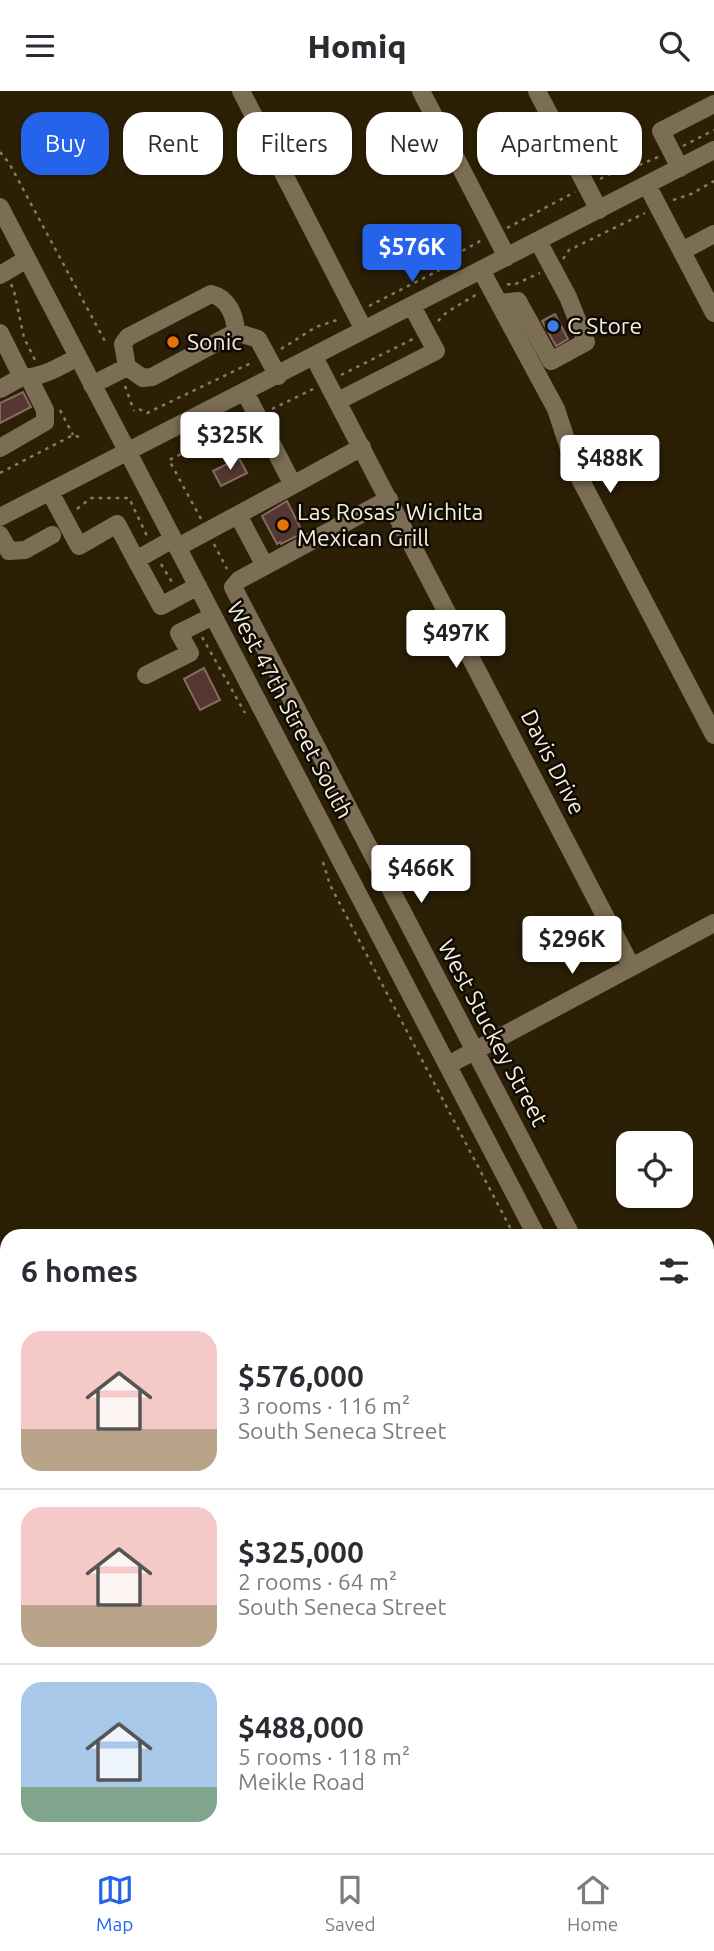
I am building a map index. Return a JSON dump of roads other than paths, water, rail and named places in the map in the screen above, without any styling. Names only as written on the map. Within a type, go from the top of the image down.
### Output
[{"type":"street","points":[[241,91],[364,330]]},
{"type":"street","points":[[421,91],[507,257]]},
{"type":"street","points":[[537,91],[600,210]]},
{"type":"street","points":[[680,168],[661,131],[714,104]]},
{"type":"street","points":[[0,517],[714,150]]},
{"type":"street","points":[[647,185],[714,313]]},
{"type":"street","name":"West 47th Street South","points":[[0,207],[533,1229]]},
{"type":"street","points":[[682,251],[714,234]]},
{"type":"street","points":[[499,303],[518,301],[551,361],[586,342],[538,241]]},
{"type":"street","points":[[2,274],[27,259]]},
{"type":"street","points":[[481,270],[555,409],[577,473],[714,735]]},
{"type":"street","points":[[123,369],[123,344],[128,337],[211,293],[227,303],[235,319],[236,332]]},
{"type":"street","points":[[338,401],[436,351],[412,306]]},
{"type":"street","points":[[92,384],[123,369],[144,378],[152,377],[236,332],[258,339],[278,376]]},
{"type":"street","points":[[0,333],[31,376],[45,410],[45,422],[0,448]]},
{"type":"street","points":[[0,389],[78,357]]},
{"type":"street","name":"Davis Drive","points":[[314,357],[631,966]]},
{"type":"street","points":[[244,392],[293,485]]},
{"type":"street","points":[[136,560],[238,515],[362,447]]},
{"type":"street","points":[[50,492],[79,546],[117,524],[161,606],[198,586]]},
{"type":"street","points":[[238,515],[265,566],[389,499]]},
{"type":"street","points":[[0,535],[9,551],[25,550],[52,535]]},
{"type":"street","name":"West Stuckey Street","points":[[265,566],[235,583],[235,593],[568,1229]]},
{"type":"street","points":[[146,675],[190,653],[179,633],[213,615]]},
{"type":"street","points":[[448,1065],[714,923]]},
{"type":"place","name":"C Store","points":[[553,326]]},
{"type":"place","name":"Sonic","points":[[173,342]]},
{"type":"place","name":"Las Rosas' Wichita Mexican Grill","points":[[283,525]]}]
